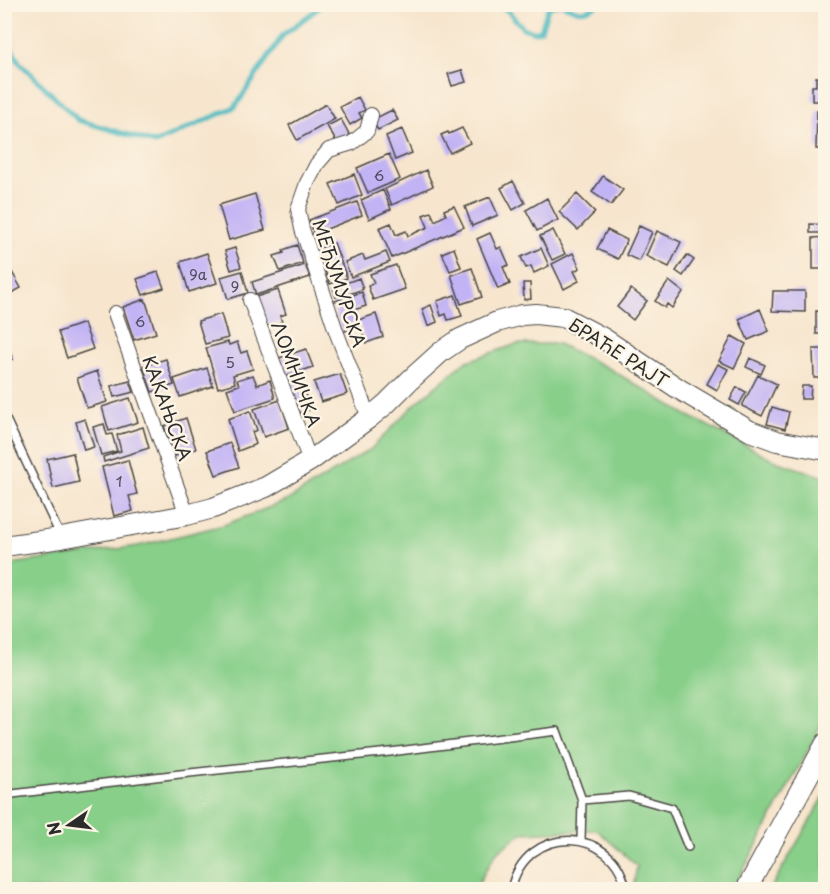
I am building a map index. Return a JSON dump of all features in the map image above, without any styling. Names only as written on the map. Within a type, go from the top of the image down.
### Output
[{"type":"street","name":"МЕЂУМУРСКА","points":[[369,418],[336,331],[302,229],[298,209],[306,183],[317,164],[329,150],[352,143],[367,131],[371,115]]},
{"type":"street","name":"ЛОМНИЧКА","points":[[250,300],[310,461]]},
{"type":"street","name":"КАКАЊСКА","points":[[115,313],[188,515]]},
{"type":"street","name":"БРАЋЕ РАЈТ","points":[[4,546],[188,515],[213,508],[266,487],[310,461],[369,418],[441,352],[460,339],[503,320],[522,315],[563,317],[603,338],[679,389],[750,431],[777,441],[823,448]]},
{"type":"street","points":[[746,890],[825,744]]},
{"type":"lane","points":[[4,415],[61,538]]},
{"type":"lane","points":[[4,795],[390,752],[557,730],[582,800],[581,841]]},
{"type":"lane","points":[[582,800],[629,796],[672,808],[688,847]]},
{"type":"lane","points":[[505,890],[521,863],[533,852],[548,844],[564,840],[581,841],[596,847],[609,857],[620,870],[626,890]]},
{"type":"lane","points":[[511,890],[513,878]]},
{"type":"green space","points":[[517,344],[558,344],[610,369],[685,414],[778,462],[825,477],[825,715],[733,889],[633,889],[637,866],[597,830],[522,833],[496,853],[475,889],[5,889],[4,565],[138,546],[224,525],[288,500],[371,449],[415,404],[465,362]]},
{"type":"green space","points":[[825,795],[825,889],[770,889]]},
{"type":"building","points":[[462,70],[466,82],[452,86],[448,74]]},
{"type":"building","points":[[816,77],[826,77],[826,101],[812,101],[812,86],[816,86]]},
{"type":"building","points":[[358,97],[365,110],[359,113],[362,118],[350,125],[340,107]]},
{"type":"building","points":[[326,104],[335,119],[297,140],[289,125]]},
{"type":"building","points":[[392,110],[398,120],[378,130],[372,120]]},
{"type":"building","points":[[817,111],[826,111],[826,149],[816,149]]},
{"type":"building","points":[[341,119],[350,136],[337,143],[327,126]]},
{"type":"building","points":[[462,128],[470,143],[450,153],[441,135]]},
{"type":"building","points":[[402,129],[412,153],[395,160],[386,136]]},
{"type":"building","points":[[389,154],[400,179],[368,193],[357,168]]},
{"type":"building","points":[[426,170],[433,186],[392,205],[385,189]]},
{"type":"building","points":[[354,174],[362,195],[339,205],[330,184]]},
{"type":"building","points":[[603,176],[623,190],[611,205],[592,192]]},
{"type":"building","points":[[513,181],[525,203],[513,210],[501,188]]},
{"type":"building","points":[[383,190],[391,209],[369,219],[361,200]]},
{"type":"building","points":[[255,194],[265,230],[229,240],[219,205]]},
{"type":"building","points":[[577,194],[595,212],[578,230],[559,212]]},
{"type":"building","points":[[490,197],[498,215],[472,226],[465,207]]},
{"type":"building","points":[[547,198],[558,220],[537,231],[526,210]]},
{"type":"building","points":[[357,202],[362,215],[314,234],[309,220]]},
{"type":"building","points":[[454,206],[464,227],[392,258],[379,228],[391,223],[396,235],[406,231],[408,236],[428,227],[423,215],[431,212],[435,221],[446,215],[444,210]]},
{"type":"building","points":[[810,224],[826,225],[826,233],[810,233]]},
{"type":"building","points":[[639,226],[652,232],[639,261],[626,255]]},
{"type":"building","points":[[553,230],[565,254],[552,260],[540,236]]},
{"type":"building","points":[[607,230],[627,240],[618,259],[597,249]]},
{"type":"building","points":[[657,231],[681,242],[669,267],[646,256]]},
{"type":"building","points":[[490,233],[497,249],[501,247],[509,265],[503,267],[510,284],[498,289],[477,239]]},
{"type":"building","points":[[826,237],[826,269],[813,269],[813,238]]},
{"type":"building","points":[[334,243],[347,278],[330,284],[317,249]]},
{"type":"building","points":[[297,245],[303,263],[280,271],[274,256]]},
{"type":"building","points":[[235,248],[241,267],[231,270],[225,251]]},
{"type":"building","points":[[454,248],[461,267],[450,271],[442,253]]},
{"type":"building","points":[[541,248],[549,266],[534,273],[531,266],[526,268],[521,257]]},
{"type":"building","points":[[386,252],[390,262],[351,277],[345,262],[363,255],[365,260]]},
{"type":"building","points":[[207,253],[217,283],[189,292],[180,262]]},
{"type":"building","points":[[573,253],[580,268],[574,271],[579,281],[564,289],[552,264]]},
{"type":"building","points":[[687,255],[694,260],[683,276],[676,271]]},
{"type":"building","points":[[4,258],[21,288],[4,297]]},
{"type":"building","points":[[305,265],[310,277],[256,295],[252,282]]},
{"type":"building","points":[[396,265],[405,289],[373,300],[368,286],[374,283],[370,274]]},
{"type":"building","points":[[472,268],[482,297],[461,304],[451,275]]},
{"type":"building","points":[[242,271],[248,293],[228,299],[221,277]]},
{"type":"building","points":[[158,272],[164,288],[143,295],[137,279]]},
{"type":"building","points":[[359,278],[363,289],[336,297],[333,288]]},
{"type":"building","points":[[669,281],[683,292],[672,308],[667,304],[665,308],[655,301]]},
{"type":"building","points":[[523,283],[530,283],[531,299],[524,300]]},
{"type":"building","points":[[631,289],[647,301],[633,320],[617,307]]},
{"type":"building","points":[[278,290],[286,314],[280,316],[282,322],[265,327],[256,297]]},
{"type":"building","points":[[773,291],[805,291],[805,312],[772,311]]},
{"type":"building","points":[[362,292],[366,306],[354,310],[359,326],[342,332],[332,302]]},
{"type":"building","points":[[455,295],[462,316],[448,320],[446,314],[441,316],[437,301]]},
{"type":"building","points":[[145,299],[156,333],[134,340],[123,307]]},
{"type":"building","points":[[431,305],[437,322],[428,326],[422,309]]},
{"type":"building","points":[[760,309],[769,331],[748,340],[739,319]]},
{"type":"building","points":[[816,311],[826,312],[826,334],[816,334]]},
{"type":"building","points":[[221,314],[228,338],[205,344],[198,321]]},
{"type":"building","points":[[376,314],[383,337],[366,343],[358,320]]},
{"type":"building","points":[[84,323],[93,349],[67,358],[58,332]]},
{"type":"building","points":[[732,336],[746,344],[734,368],[719,361]]},
{"type":"building","points":[[4,339],[13,359],[4,362]]},
{"type":"building","points":[[228,342],[229,345],[237,342],[241,353],[247,351],[253,369],[233,375],[235,383],[218,388],[206,348]]},
{"type":"building","points":[[306,349],[313,367],[282,378],[276,359]]},
{"type":"building","points":[[813,349],[826,349],[826,378],[814,378]]},
{"type":"building","points":[[750,358],[765,365],[761,374],[746,367]]},
{"type":"building","points":[[166,359],[174,385],[152,392],[143,366]]},
{"type":"building","points":[[718,364],[728,369],[717,390],[707,384]]},
{"type":"building","points":[[207,368],[213,386],[180,397],[174,379]]},
{"type":"building","points":[[97,371],[107,402],[87,408],[77,378]]},
{"type":"building","points":[[340,374],[347,394],[321,402],[314,382]]},
{"type":"building","points":[[253,375],[257,385],[270,380],[275,398],[235,411],[227,389],[239,385],[237,380]]},
{"type":"building","points":[[298,375],[311,409],[297,414],[284,380]]},
{"type":"building","points":[[758,375],[777,384],[762,416],[742,406]]},
{"type":"building","points":[[130,381],[134,392],[114,397],[111,386]]},
{"type":"building","points":[[802,386],[811,386],[810,399],[801,399]]},
{"type":"building","points":[[737,387],[746,392],[739,405],[730,400]]},
{"type":"building","points":[[130,398],[138,422],[109,431],[102,407]]},
{"type":"building","points":[[280,400],[289,428],[264,437],[254,409]]},
{"type":"building","points":[[772,407],[789,412],[785,429],[767,424]]},
{"type":"building","points":[[250,411],[257,430],[252,432],[256,444],[238,451],[228,419]]},
{"type":"building","points":[[186,418],[196,449],[175,456],[164,426]]},
{"type":"building","points":[[85,419],[94,447],[84,450],[76,422]]},
{"type":"building","points":[[104,424],[107,435],[112,434],[117,451],[101,455],[93,427]]},
{"type":"building","points":[[143,427],[149,448],[104,462],[103,457],[121,451],[117,435]]},
{"type":"building","points":[[230,443],[239,467],[216,475],[207,451]]},
{"type":"building","points":[[73,453],[79,482],[53,488],[47,459]]},
{"type":"building","points":[[128,460],[137,494],[129,496],[133,511],[114,516],[102,467]]},
{"type":"waterway","points":[[4,35],[19,62],[78,120],[155,143],[235,107],[283,35],[324,4]]},
{"type":"waterway","points":[[496,4],[507,10],[523,28],[534,32],[541,30],[548,8],[559,4]]},
{"type":"waterway","points":[[562,4],[581,11],[598,4]]}]
